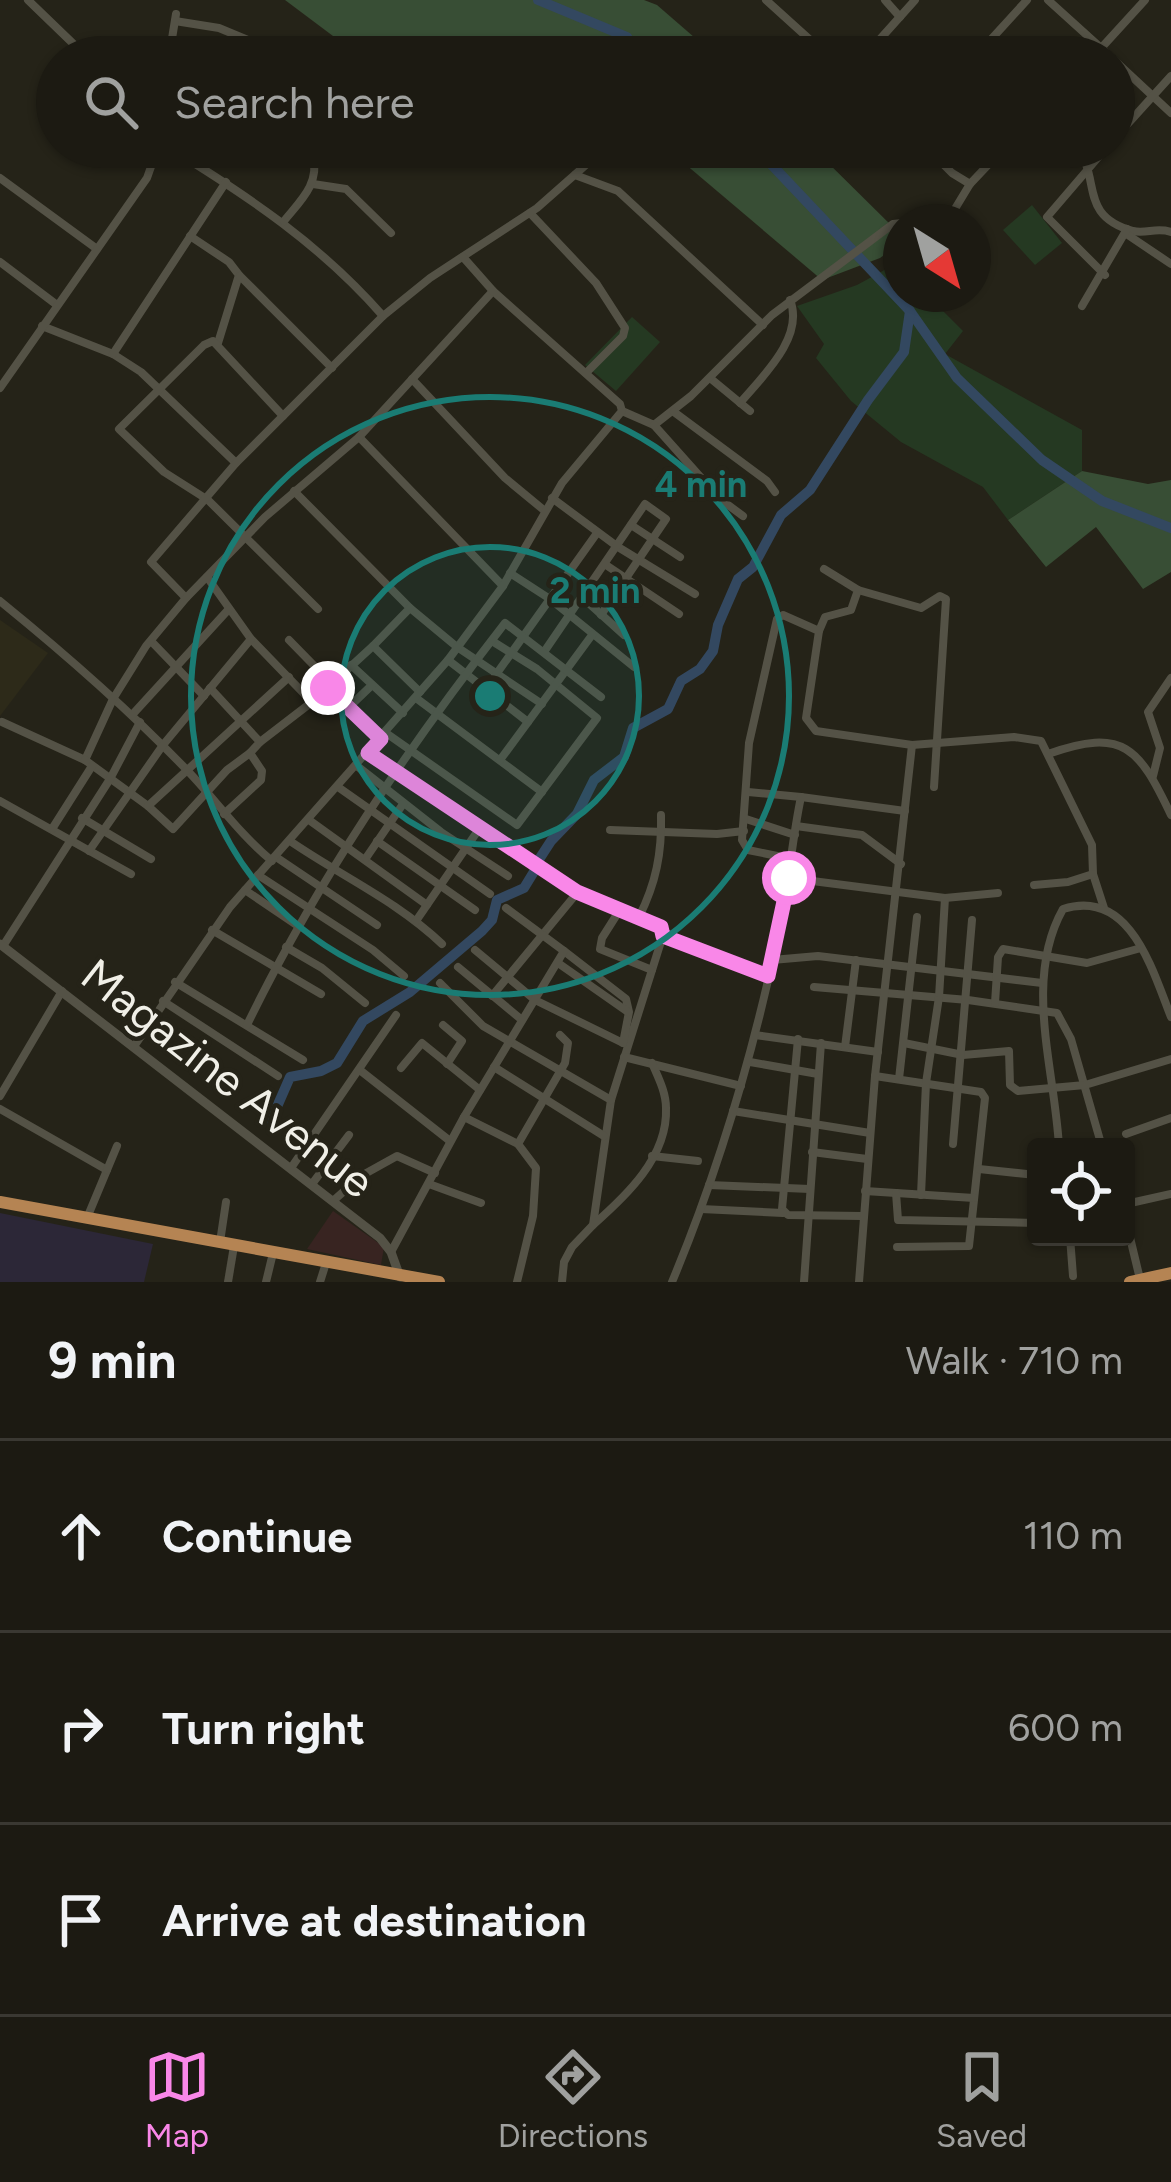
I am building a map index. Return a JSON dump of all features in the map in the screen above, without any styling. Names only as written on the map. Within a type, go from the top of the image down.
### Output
[{"type":"main road","points":[[0,1202],[439,1282]]},
{"type":"main road","points":[[1135,1281],[1171,1274]]},
{"type":"street","points":[[28,0],[66,36]]},
{"type":"street","points":[[766,0],[806,36]]},
{"type":"street","points":[[885,0],[900,17]]},
{"type":"street","points":[[883,36],[915,0]]},
{"type":"street","points":[[994,36],[1027,0]]},
{"type":"street","points":[[1048,0],[1088,36]]},
{"type":"street","points":[[1113,36],[1145,0]]},
{"type":"street","points":[[173,36],[176,18],[238,36]]},
{"type":"street","points":[[1135,116],[1171,76]]},
{"type":"street","points":[[1135,79],[1171,113]]},
{"type":"street","points":[[0,388],[151,168]]},
{"type":"street","points":[[203,168],[284,221],[324,254],[383,316]]},
{"type":"street","points":[[284,221],[313,184],[316,168]]},
{"type":"street","points":[[187,598],[152,562],[236,463],[383,316],[530,213],[583,168]]},
{"type":"street","points":[[947,168],[970,184]]},
{"type":"street","points":[[960,204],[985,168]]},
{"type":"street","points":[[1087,168],[1047,218],[1103,272]]},
{"type":"street","points":[[1088,168],[1089,188],[1099,210],[1171,264]]},
{"type":"street","points":[[575,175],[618,191],[763,325]]},
{"type":"street","points":[[0,178],[97,249]]},
{"type":"street","points":[[112,354],[226,182]]},
{"type":"street","points":[[313,184],[346,189],[391,233]]},
{"type":"street","points":[[530,213],[596,284],[625,328],[623,336],[586,373]]},
{"type":"street","points":[[654,425],[674,412],[790,300],[883,231]]},
{"type":"street","points":[[1126,231],[1171,232]]},
{"type":"street","points":[[1082,306],[1126,231]]},
{"type":"street","points":[[190,236],[230,262],[332,368]]},
{"type":"street","points":[[463,257],[493,291],[620,404],[622,411]]},
{"type":"street","points":[[0,262],[57,305]]},
{"type":"street","points":[[218,343],[239,275]]},
{"type":"street","points":[[52,829],[88,763],[113,698],[151,641],[245,538],[359,437],[493,291]]},
{"type":"street","points":[[740,403],[773,364],[792,329],[795,311],[790,300]]},
{"type":"street","points":[[42,326],[112,354],[160,390],[236,463]]},
{"type":"street","points":[[218,343],[204,345],[119,429],[164,472],[208,500],[317,609]]},
{"type":"street","points":[[218,343],[284,416]]},
{"type":"street","points":[[710,378],[750,411]]},
{"type":"street","points":[[412,379],[505,478],[544,511]]},
{"type":"street","points":[[622,411],[654,425],[720,499],[743,516]]},
{"type":"street","points":[[135,1045],[212,930],[448,660],[503,586],[552,498],[622,411]]},
{"type":"street","points":[[674,412],[767,481],[775,492]]},
{"type":"street","points":[[359,437],[503,586]]},
{"type":"street","points":[[295,491],[410,608],[542,704]]},
{"type":"street","points":[[552,498],[638,561],[695,594]]},
{"type":"street","points":[[544,652],[641,506],[652,507],[666,517],[601,614]]},
{"type":"street","points":[[631,525],[680,557]]},
{"type":"street","points":[[485,690],[597,533]]},
{"type":"street","points":[[606,565],[679,614]]},
{"type":"street","points":[[824,568],[858,590],[922,608],[940,596],[946,598],[934,788]]},
{"type":"street","points":[[510,573],[634,667]]},
{"type":"street","points":[[207,577],[250,639],[312,702]]},
{"type":"street","points":[[858,590],[851,610],[825,617],[818,631],[806,718],[809,725],[816,731],[912,745],[1014,737],[1041,741],[1092,844],[1093,874],[1104,908]]},
{"type":"street","points":[[583,598],[624,635]]},
{"type":"street","points":[[0,602],[136,719],[273,859],[377,925]]},
{"type":"street","points":[[2,722],[88,763],[173,829],[227,770],[312,702],[410,608]]},
{"type":"street","points":[[1,945],[110,778],[136,719],[228,609]]},
{"type":"street","points":[[792,859],[748,850],[742,840],[748,743],[777,619],[783,615],[818,631]]},
{"type":"street","points":[[247,1025],[286,947],[369,809],[505,622],[601,697]]},
{"type":"street","points":[[500,760],[592,634]]},
{"type":"street","points":[[89,851],[163,745],[250,639]]},
{"type":"street","points":[[289,640],[349,708],[383,736],[515,826],[597,720],[492,641]]},
{"type":"street","points":[[151,641],[260,742]]},
{"type":"street","points":[[373,646],[439,714],[542,792]]},
{"type":"street","points":[[448,660],[528,722]]},
{"type":"street","points":[[351,665],[403,713]]},
{"type":"street","points":[[148,806],[289,677]]},
{"type":"street","points":[[1153,778],[1160,748],[1148,712],[1171,678]]},
{"type":"street","points":[[349,708],[372,685]]},
{"type":"street","points":[[1048,754],[1078,743],[1110,741],[1135,756],[1153,778],[1171,815]]},
{"type":"street","points":[[859,1282],[874,1076],[912,745]]},
{"type":"street","points":[[224,814],[261,780],[262,771],[250,753]]},
{"type":"street","points":[[368,753],[577,892],[661,927],[663,936],[611,1100],[592,1225]]},
{"type":"street","points":[[357,766],[403,804],[508,876]]},
{"type":"street","points":[[338,787],[490,894]]},
{"type":"street","points":[[748,792],[905,811]]},
{"type":"street","points":[[672,1282],[750,1062],[789,878],[801,796]]},
{"type":"street","points":[[0,800],[130,874]]},
{"type":"street","points":[[366,858],[403,804]]},
{"type":"street","points":[[639,917],[654,886],[662,815]]},
{"type":"street","points":[[82,818],[152,859]]},
{"type":"street","points":[[746,819],[796,831],[862,835],[901,864]]},
{"type":"street","points":[[309,820],[427,905]]},
{"type":"street","points":[[416,922],[479,829]]},
{"type":"street","points":[[610,830],[744,831]]},
{"type":"street","points":[[290,841],[383,896],[442,944]]},
{"type":"street","points":[[377,841],[475,910]]},
{"type":"street","points":[[1034,885],[1093,874]]},
{"type":"street","points":[[258,875],[373,950],[404,976]]},
{"type":"street","points":[[789,878],[945,898],[998,892]]},
{"type":"street","points":[[245,890],[298,926]]},
{"type":"street","points":[[492,996],[577,892]]},
{"type":"street","points":[[921,1195],[926,1083],[939,997],[945,898]]},
{"type":"street","points":[[506,908],[622,994],[629,1012],[624,1051]]},
{"type":"street","points":[[621,908],[600,949],[652,970]]},
{"type":"street","points":[[1058,1138],[1042,982],[1046,955],[1063,909],[1104,908],[1126,923],[1158,978],[1171,1017]]},
{"type":"street","points":[[899,1079],[917,917]]},
{"type":"street","points":[[953,1144],[972,920]]},
{"type":"street","points":[[212,930],[321,994]]},
{"type":"street","points":[[663,936],[768,976]]},
{"type":"street","name":"Magazine Avenue","points":[[1,945],[333,1201],[391,1252],[400,1277]]},
{"type":"street","points":[[286,947],[322,968],[365,1003]]},
{"type":"street","points":[[994,1004],[998,957],[1003,949],[1087,963],[1141,948]]},
{"type":"street","points":[[475,950],[535,1000],[624,1051],[741,1086]]},
{"type":"street","points":[[391,1252],[450,1141],[564,951]]},
{"type":"street","points":[[772,960],[856,959],[1042,982]]},
{"type":"street","points":[[845,1047],[856,959]]},
{"type":"street","points":[[558,963],[629,1012]]},
{"type":"street","points":[[458,967],[522,1020]]},
{"type":"street","points":[[175,982],[303,1060]]},
{"type":"street","points":[[440,982],[483,1026],[611,1100]]},
{"type":"street","points":[[814,987],[1057,1013],[1064,1022],[1099,1138]]},
{"type":"street","points":[[0,1096],[62,989]]},
{"type":"street","points":[[163,1001],[278,1076]]},
{"type":"street","points":[[291,1168],[396,1015]]},
{"type":"street","points":[[443,1025],[461,1041],[447,1064]]},
{"type":"street","points":[[755,1034],[878,1052]]},
{"type":"street","points":[[518,1144],[569,1053],[560,1035]]},
{"type":"street","points":[[784,1213],[798,1039]]},
{"type":"street","points":[[401,1068],[420,1043],[480,1090]]},
{"type":"street","points":[[804,1282],[821,1043]]},
{"type":"street","points":[[904,1043],[963,1055],[1010,1052],[1012,1089],[1084,1085],[1171,1059]]},
{"type":"street","points":[[750,1062],[818,1074]]},
{"type":"street","points":[[562,1282],[572,1247],[634,1190],[651,1156],[667,1114],[652,1063]]},
{"type":"street","points":[[494,1067],[604,1136]]},
{"type":"street","points":[[361,1071],[450,1141]]},
{"type":"street","points":[[874,1076],[985,1095],[968,1247],[897,1247]]},
{"type":"street","points":[[0,1109],[107,1170]]},
{"type":"street","points":[[733,1111],[869,1133]]},
{"type":"street","points":[[464,1117],[518,1144],[536,1168],[537,1184],[517,1282]]},
{"type":"street","points":[[1126,1134],[1171,1118]]},
{"type":"street","points":[[312,1184],[349,1135]]},
{"type":"street","points":[[86,1218],[117,1146]]},
{"type":"street","points":[[812,1152],[867,1159]]},
{"type":"street","points":[[333,1201],[362,1176],[397,1156],[435,1173]]},
{"type":"street","points":[[651,1156],[698,1161]]},
{"type":"street","points":[[979,1169],[1027,1174]]},
{"type":"street","points":[[429,1184],[481,1203]]},
{"type":"street","points":[[709,1184],[810,1189]]},
{"type":"street","points":[[865,1191],[974,1198]]},
{"type":"street","points":[[896,1193],[894,1215],[898,1220],[1027,1223]]},
{"type":"street","points":[[1135,1202],[1171,1194]]},
{"type":"street","points":[[226,1202],[228,1282]]},
{"type":"street","points":[[701,1209],[862,1216]]},
{"type":"street","points":[[1071,1246],[1073,1276]]},
{"type":"street","points":[[1130,1246],[1135,1281]]},
{"type":"street","points":[[266,1282],[273,1253]]},
{"type":"street","points":[[320,1282],[326,1263]]},
{"type":"shaded area","points":[[0,620],[48,653],[0,716]]},
{"type":"shaded area","points":[[333,1211],[384,1247],[381,1265],[307,1249]]},
{"type":"shaded area","points":[[0,1213],[153,1244],[144,1282],[0,1282]]},
{"type":"green space","points":[[285,0],[644,0],[657,5],[693,36],[333,36]]},
{"type":"green space","points":[[690,168],[833,168],[883,217],[880,258],[822,280]]},
{"type":"green space","points":[[1032,205],[1062,243],[1035,265],[1003,230]]},
{"type":"green space","points":[[883,271],[883,312],[944,312],[963,331],[945,354],[1082,430],[1082,471],[1008,520],[983,487],[901,442],[851,401],[816,358],[824,344],[797,306]]},
{"type":"green space","points":[[632,317],[660,342],[616,391],[585,365]]},
{"type":"green space","points":[[1082,471],[1148,484],[1171,480],[1171,572],[1143,589],[1096,527],[1046,567],[1008,520]]},
{"type":"waterway","points":[[538,0],[625,36]]},
{"type":"waterway","points":[[775,168],[910,311],[957,378],[1042,460],[1102,501],[1171,528]]},
{"type":"waterway","points":[[538,861],[577,814],[594,780],[624,757],[633,728],[668,709],[681,681],[700,669],[713,651],[718,625],[738,579],[753,567],[781,515],[810,490],[904,352],[910,312]]},
{"type":"waterway","points":[[262,1122],[276,1109],[290,1077],[337,1063],[363,1021],[410,992],[482,931],[492,920],[497,900],[524,888],[535,870]]},
{"type":"route","points":[[328,688],[381,739],[368,753],[510,851],[577,892],[661,927],[663,936],[768,976],[789,878]]}]
